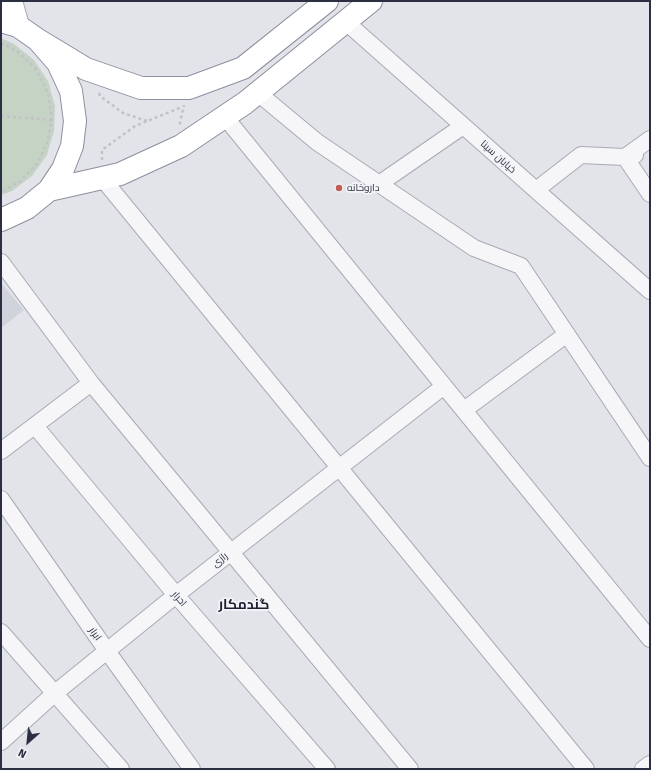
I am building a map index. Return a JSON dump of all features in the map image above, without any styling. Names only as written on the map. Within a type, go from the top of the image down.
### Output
[{"type":"main road","points":[[11,1],[9,23],[86,69],[141,88],[186,97],[243,68],[327,1]]},
{"type":"main road","points":[[49,190],[120,174],[181,146],[258,93],[371,1]]},
{"type":"main road","points":[[1,220],[27,208],[49,190],[63,169],[72,146],[76,122],[71,91],[58,63],[38,40]]},
{"type":"street","name":"خیابان سینا","points":[[346,22],[650,291]]},
{"type":"street","points":[[258,93],[317,142],[474,248],[522,266],[650,458]]},
{"type":"street","points":[[225,117],[650,639]]},
{"type":"street","points":[[379,184],[463,126]]},
{"type":"street","points":[[625,157],[650,139]]},
{"type":"street","points":[[536,190],[581,155],[625,157],[650,152]]},
{"type":"street","points":[[625,157],[650,194]]},
{"type":"street","points":[[102,178],[586,769]]},
{"type":"street","points":[[1,262],[91,383],[410,769]]},
{"type":"street","points":[[464,410],[567,334]]},
{"type":"street","points":[[1,452],[91,383]]},
{"type":"street","name":"رازی","points":[[1,742],[55,693],[176,595],[444,386]]},
{"type":"street","name":"احرار","points":[[35,426],[176,595],[327,769]]},
{"type":"street","name":"ابرار","points":[[1,498],[107,651],[192,769]]},
{"type":"street","points":[[1,632],[55,693],[116,767]]},
{"type":"street","points":[[643,769],[650,764]]},
{"type":"path","points":[[1,43],[17,51],[36,70],[48,93],[52,120],[47,143],[37,164],[20,181],[1,192]]},
{"type":"path","points":[[95,72],[100,96],[123,113],[148,121]]},
{"type":"path","points":[[102,178],[102,150],[135,126],[148,121],[186,97]]},
{"type":"path","points":[[186,97],[180,123],[204,130]]},
{"type":"path","points":[[1,116],[76,122]]},
{"type":"shaded area","points":[[1,283],[24,310],[1,328]]},
{"type":"green space","points":[[1,38],[14,44],[34,60],[48,81],[55,106],[54,131],[47,155],[32,176],[12,191],[1,195]]},
{"type":"place","name":"داروخانه","points":[[339,188]]},
{"type":"district","name":"گندمکار","points":[[244,605]]}]
